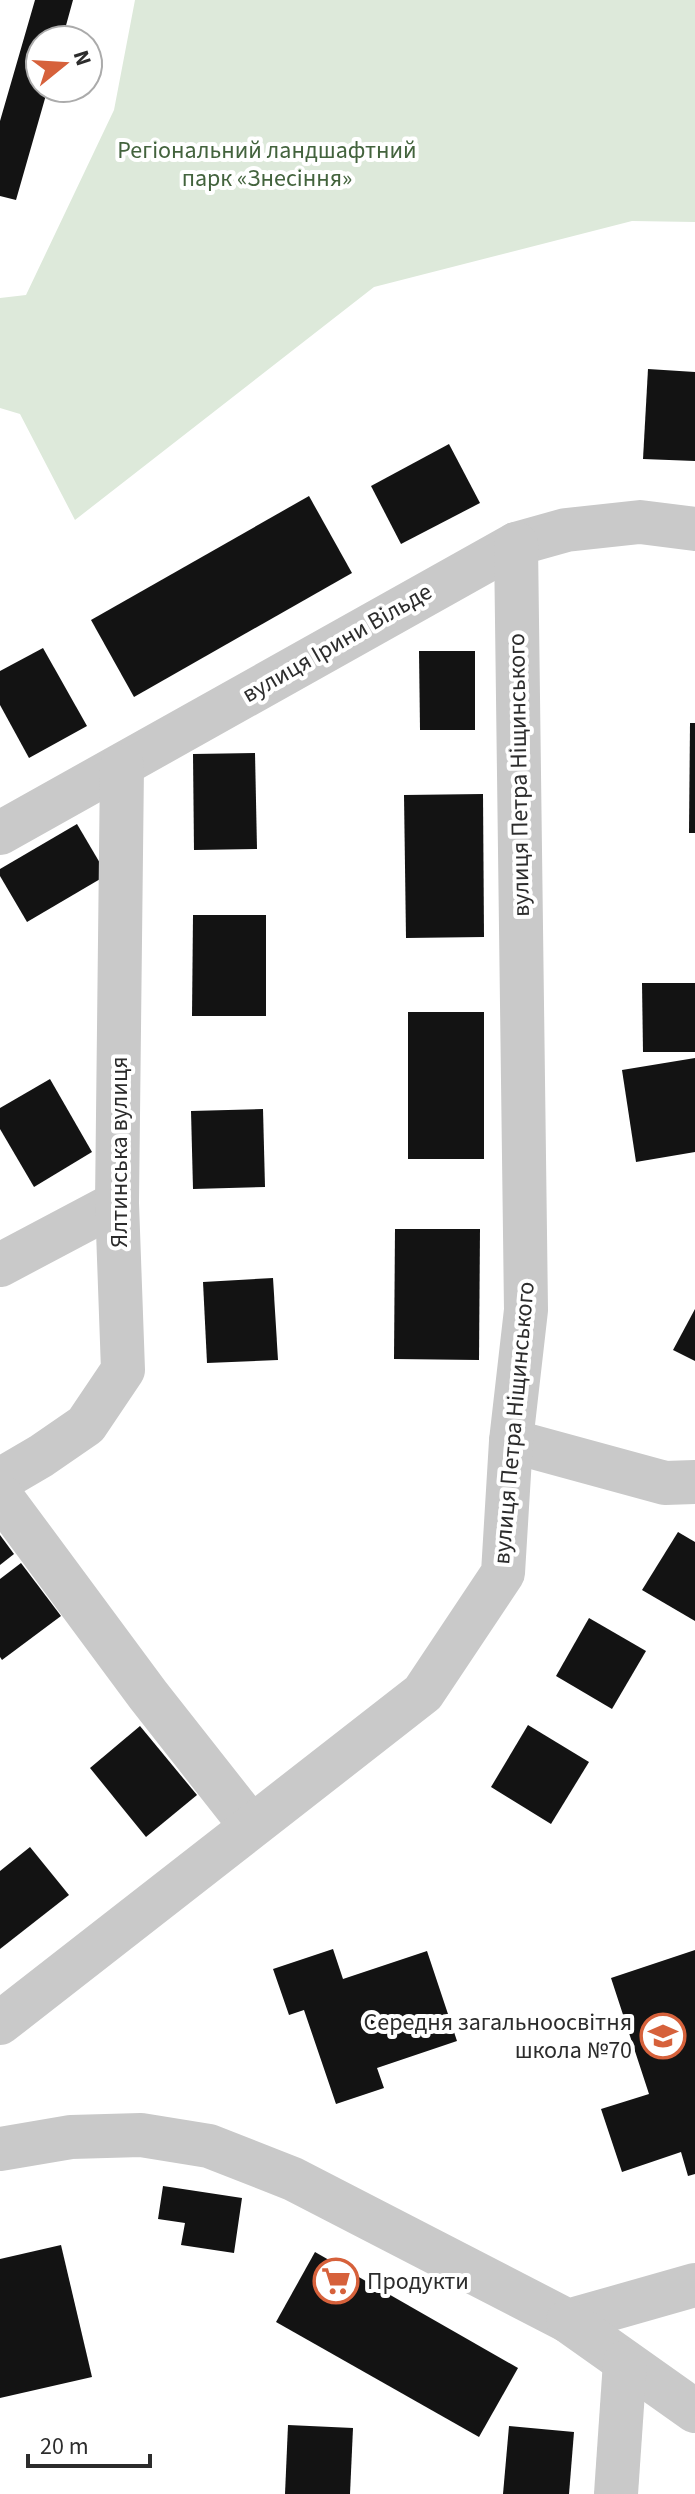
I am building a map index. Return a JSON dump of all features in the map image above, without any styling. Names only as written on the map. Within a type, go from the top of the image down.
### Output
[{"type":"street","name":"вулиця Ірини Вільде","points":[[0,833],[516,544],[566,530],[640,522],[695,529]]},
{"type":"street","name":"вулиця Петра Ніщинського","points":[[0,2023],[423,1693],[503,1573],[511,1441],[526,1310],[516,544]]},
{"type":"street","name":"Ялтинська вулиця","points":[[0,1480],[86,1425],[123,1370],[117,1203],[122,766]]},
{"type":"street","points":[[0,1265],[117,1203]]},
{"type":"street","points":[[511,1441],[665,1483],[695,1482]]},
{"type":"street","points":[[0,1495],[138,1683],[251,1826]]},
{"type":"street","points":[[0,2149],[71,2137],[141,2135],[209,2146],[293,2179],[568,2321],[695,2411]]},
{"type":"street","points":[[568,2321],[695,2285]]},
{"type":"street","points":[[616,2494],[625,2362]]},
{"type":"green space","name":"Регіональний ландшафтний парк «Знесіння»","points":[[135,0],[695,0],[695,222],[632,221],[374,287],[75,520],[20,414],[0,408],[0,298],[26,295],[114,110]]},
{"type":"building","points":[[35,0],[73,0],[66,24],[28,24]]},
{"type":"building","points":[[24,38],[24,104],[43,104],[16,200],[0,196],[0,121]]},
{"type":"building","points":[[648,369],[695,372],[695,461],[643,459]]},
{"type":"building","points":[[449,444],[480,503],[401,544],[371,486]]},
{"type":"building","points":[[309,496],[352,573],[134,697],[91,620]]},
{"type":"building","points":[[43,648],[87,726],[29,758],[0,705],[0,671]]},
{"type":"building","points":[[419,651],[475,651],[475,730],[420,730]]},
{"type":"building","points":[[690,723],[695,723],[695,833],[689,833]]},
{"type":"building","points":[[255,753],[257,849],[194,850],[193,754]]},
{"type":"building","points":[[483,794],[484,937],[406,938],[404,795]]},
{"type":"building","points":[[77,824],[107,875],[27,922],[0,876],[0,869]]},
{"type":"building","points":[[193,915],[266,915],[266,1016],[192,1016]]},
{"type":"building","points":[[642,983],[695,983],[695,1052],[643,1052]]},
{"type":"building","points":[[408,1012],[484,1012],[484,1159],[408,1159]]},
{"type":"building","points":[[695,1058],[695,1152],[636,1162],[622,1070]]},
{"type":"building","points":[[50,1079],[92,1152],[34,1187],[0,1129],[0,1108]]},
{"type":"building","points":[[263,1109],[265,1187],[193,1189],[191,1111]]},
{"type":"building","points":[[395,1229],[480,1229],[479,1360],[394,1359]]},
{"type":"building","points":[[273,1278],[278,1360],[207,1363],[203,1282]]},
{"type":"building","points":[[695,1309],[695,1361],[673,1350]]},
{"type":"building","points":[[678,1532],[695,1542],[695,1621],[642,1590]]},
{"type":"building","points":[[0,1535],[14,1554],[0,1565]]},
{"type":"building","points":[[21,1563],[61,1616],[2,1660],[0,1579]]},
{"type":"building","points":[[589,1618],[646,1651],[612,1709],[556,1676]]},
{"type":"building","points":[[528,1725],[589,1762],[551,1824],[491,1787]]},
{"type":"building","points":[[140,1726],[197,1795],[146,1837],[90,1768]]},
{"type":"building","points":[[30,1847],[69,1895],[0,1949],[0,1871]]},
{"type":"building","points":[[333,1949],[343,1979],[427,1951],[457,2041],[377,2068],[384,2088],[336,2104],[304,2010],[289,2015],[273,1969]]},
{"type":"building","name":"Середня загальноосвітня школа №70","points":[[695,1950],[695,2174],[688,2176],[681,2152],[622,2172],[601,2109],[649,2094],[611,1978]]},
{"type":"building","points":[[163,2186],[242,2198],[234,2253],[181,2245],[185,2223],[158,2219]]},
{"type":"building","points":[[61,2245],[92,2377],[0,2398],[0,2259]]},
{"type":"building","points":[[315,2252],[518,2368],[479,2437],[276,2322]]},
{"type":"building","points":[[288,2425],[353,2428],[350,2494],[285,2494]]},
{"type":"building","points":[[509,2426],[574,2432],[569,2494],[503,2494]]},
{"type":"place","name":"Середня загальноосвітня школа №70","points":[[663,2036]]},
{"type":"place","name":"Продукти","points":[[336,2281]]}]
